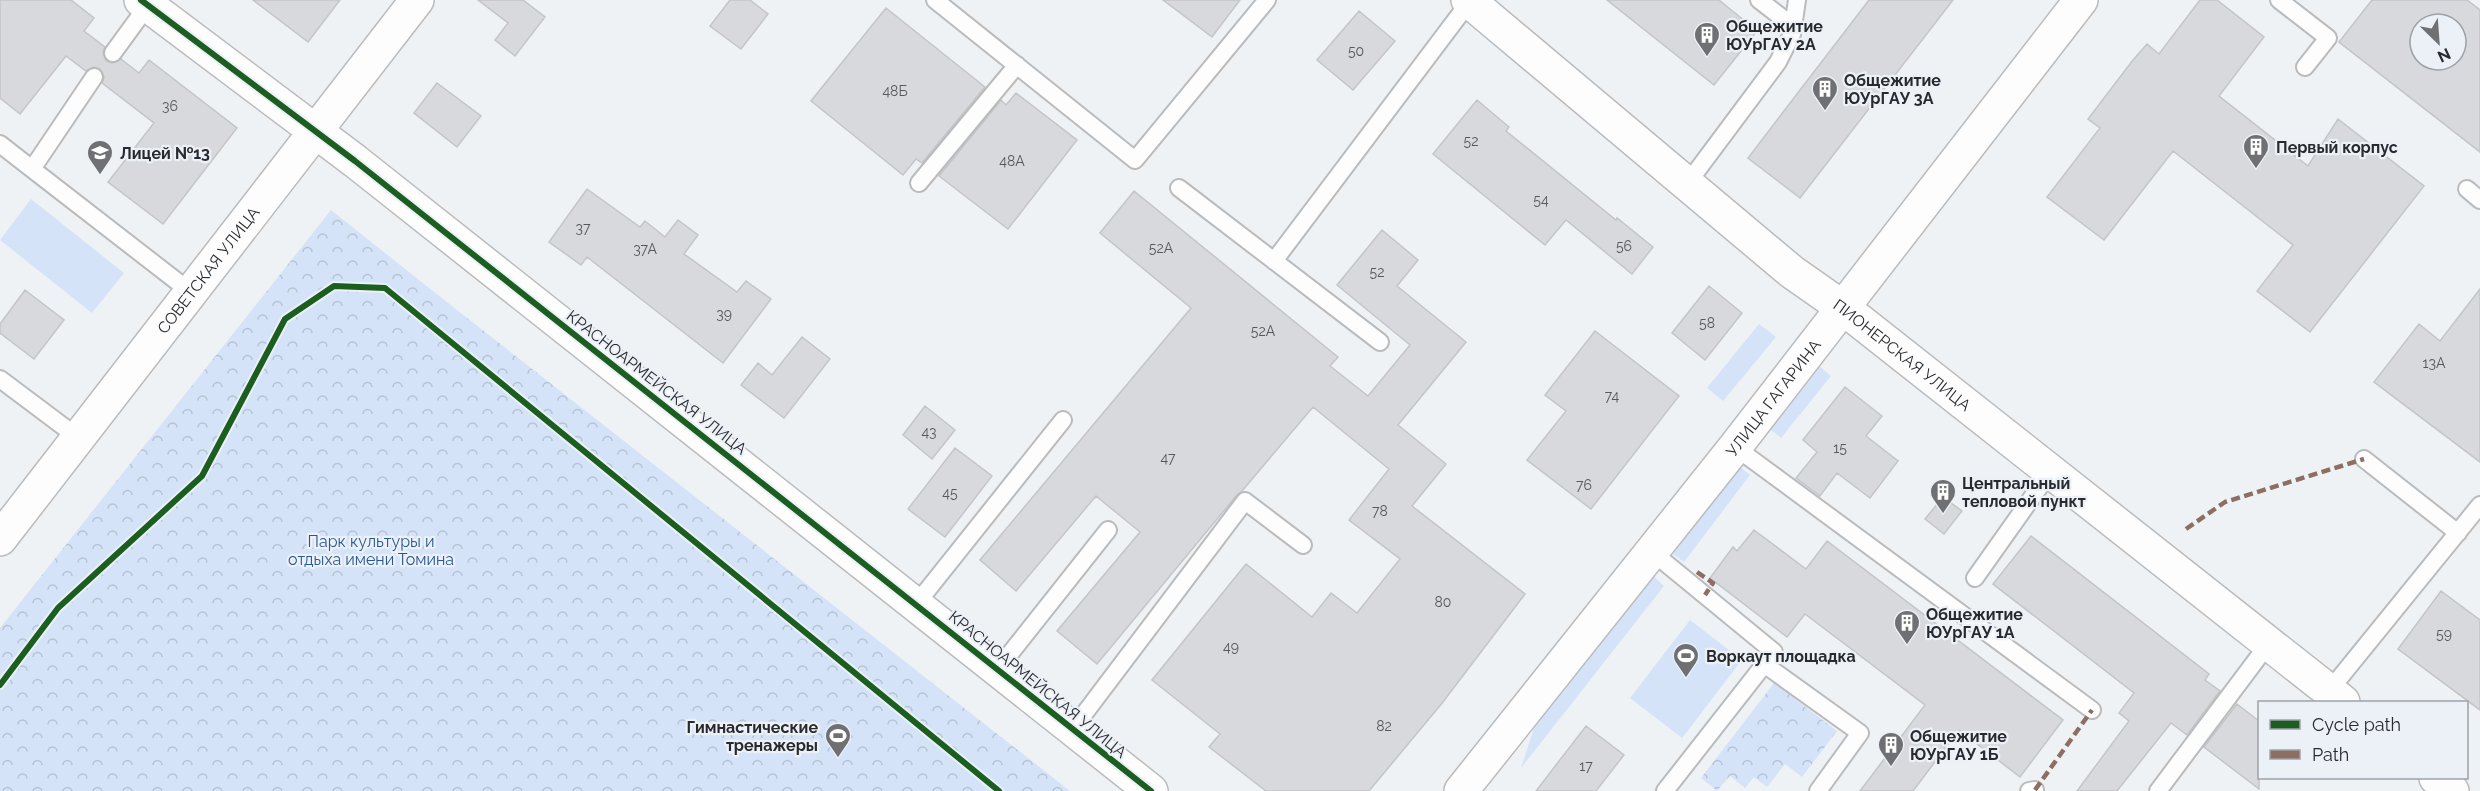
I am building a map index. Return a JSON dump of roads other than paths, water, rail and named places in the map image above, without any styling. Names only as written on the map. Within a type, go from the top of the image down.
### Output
[{"type":"street","name":"СОВЕТСКАЯ УЛИЦА","points":[[0,539],[80,439],[417,0]]},
{"type":"street","name":"ПИОНЕРСКАЯ УЛИЦА","points":[[1469,0],[1792,272],[1842,307],[2336,697]]},
{"type":"street","name":"УЛИЦА ГАГАРИНА","points":[[1461,791],[1735,447],[2081,0]]},
{"type":"street","name":"КРАСНОАРМЕЙСКАЯ УЛИЦА","points":[[145,3],[317,131],[917,603],[997,670],[1151,791]]},
{"type":"street","points":[[2438,779],[2452,791]]},
{"type":"lane","points":[[935,0],[1135,160],[1267,0]]},
{"type":"lane","points":[[1274,261],[1469,0]]},
{"type":"lane","points":[[1759,0],[1793,26]]},
{"type":"lane","points":[[1687,184],[1778,62],[1792,34],[1797,0]]},
{"type":"lane","points":[[2279,0],[2328,38],[2305,68]]},
{"type":"lane","points":[[113,53],[145,3]]},
{"type":"lane","points":[[919,183],[1017,65]]},
{"type":"lane","points":[[32,169],[94,77]]},
{"type":"lane","points":[[0,144],[192,293]]},
{"type":"lane","points":[[1179,188],[1380,342]]},
{"type":"lane","points":[[0,379],[80,439]]},
{"type":"lane","points":[[917,603],[1063,420]]},
{"type":"lane","points":[[1735,447],[2092,711]]},
{"type":"lane","points":[[2364,459],[2458,533]]},
{"type":"lane","points":[[1975,578],[2050,472]]},
{"type":"lane","points":[[1072,730],[1245,501],[1303,545]]},
{"type":"lane","points":[[2336,697],[2480,505]]},
{"type":"lane","points":[[997,670],[1108,530]]},
{"type":"lane","points":[[1651,551],[1773,652],[1665,791]]},
{"type":"lane","points":[[2158,791],[2269,643]]},
{"type":"lane","points":[[1764,663],[1860,733],[1818,791]]},
{"type":"place","name":"Общежитие ЮУрГАУ 2А","points":[[1707,58]]},
{"type":"place","name":"Общежитие ЮУрГАУ 3А","points":[[1825,112]]},
{"type":"place","name":"Первый корпус","points":[[2256,170]]},
{"type":"place","name":"Лицей №13","points":[[100,176]]},
{"type":"place","name":"Центральный тепловой пункт","points":[[1943,515]]},
{"type":"place","name":"Общежитие ЮУрГАУ 1А","points":[[1907,646]]},
{"type":"place","name":"Воркаут площадка","points":[[1686,679]]},
{"type":"place","name":"Гимнастические тренажеры","points":[[838,759]]},
{"type":"place","name":"Общежитие ЮУрГАУ 1Б","points":[[1891,768]]},
{"type":"park label","name":"Парк культуры и отдыха имени Томина","points":[[371,550]]}]
